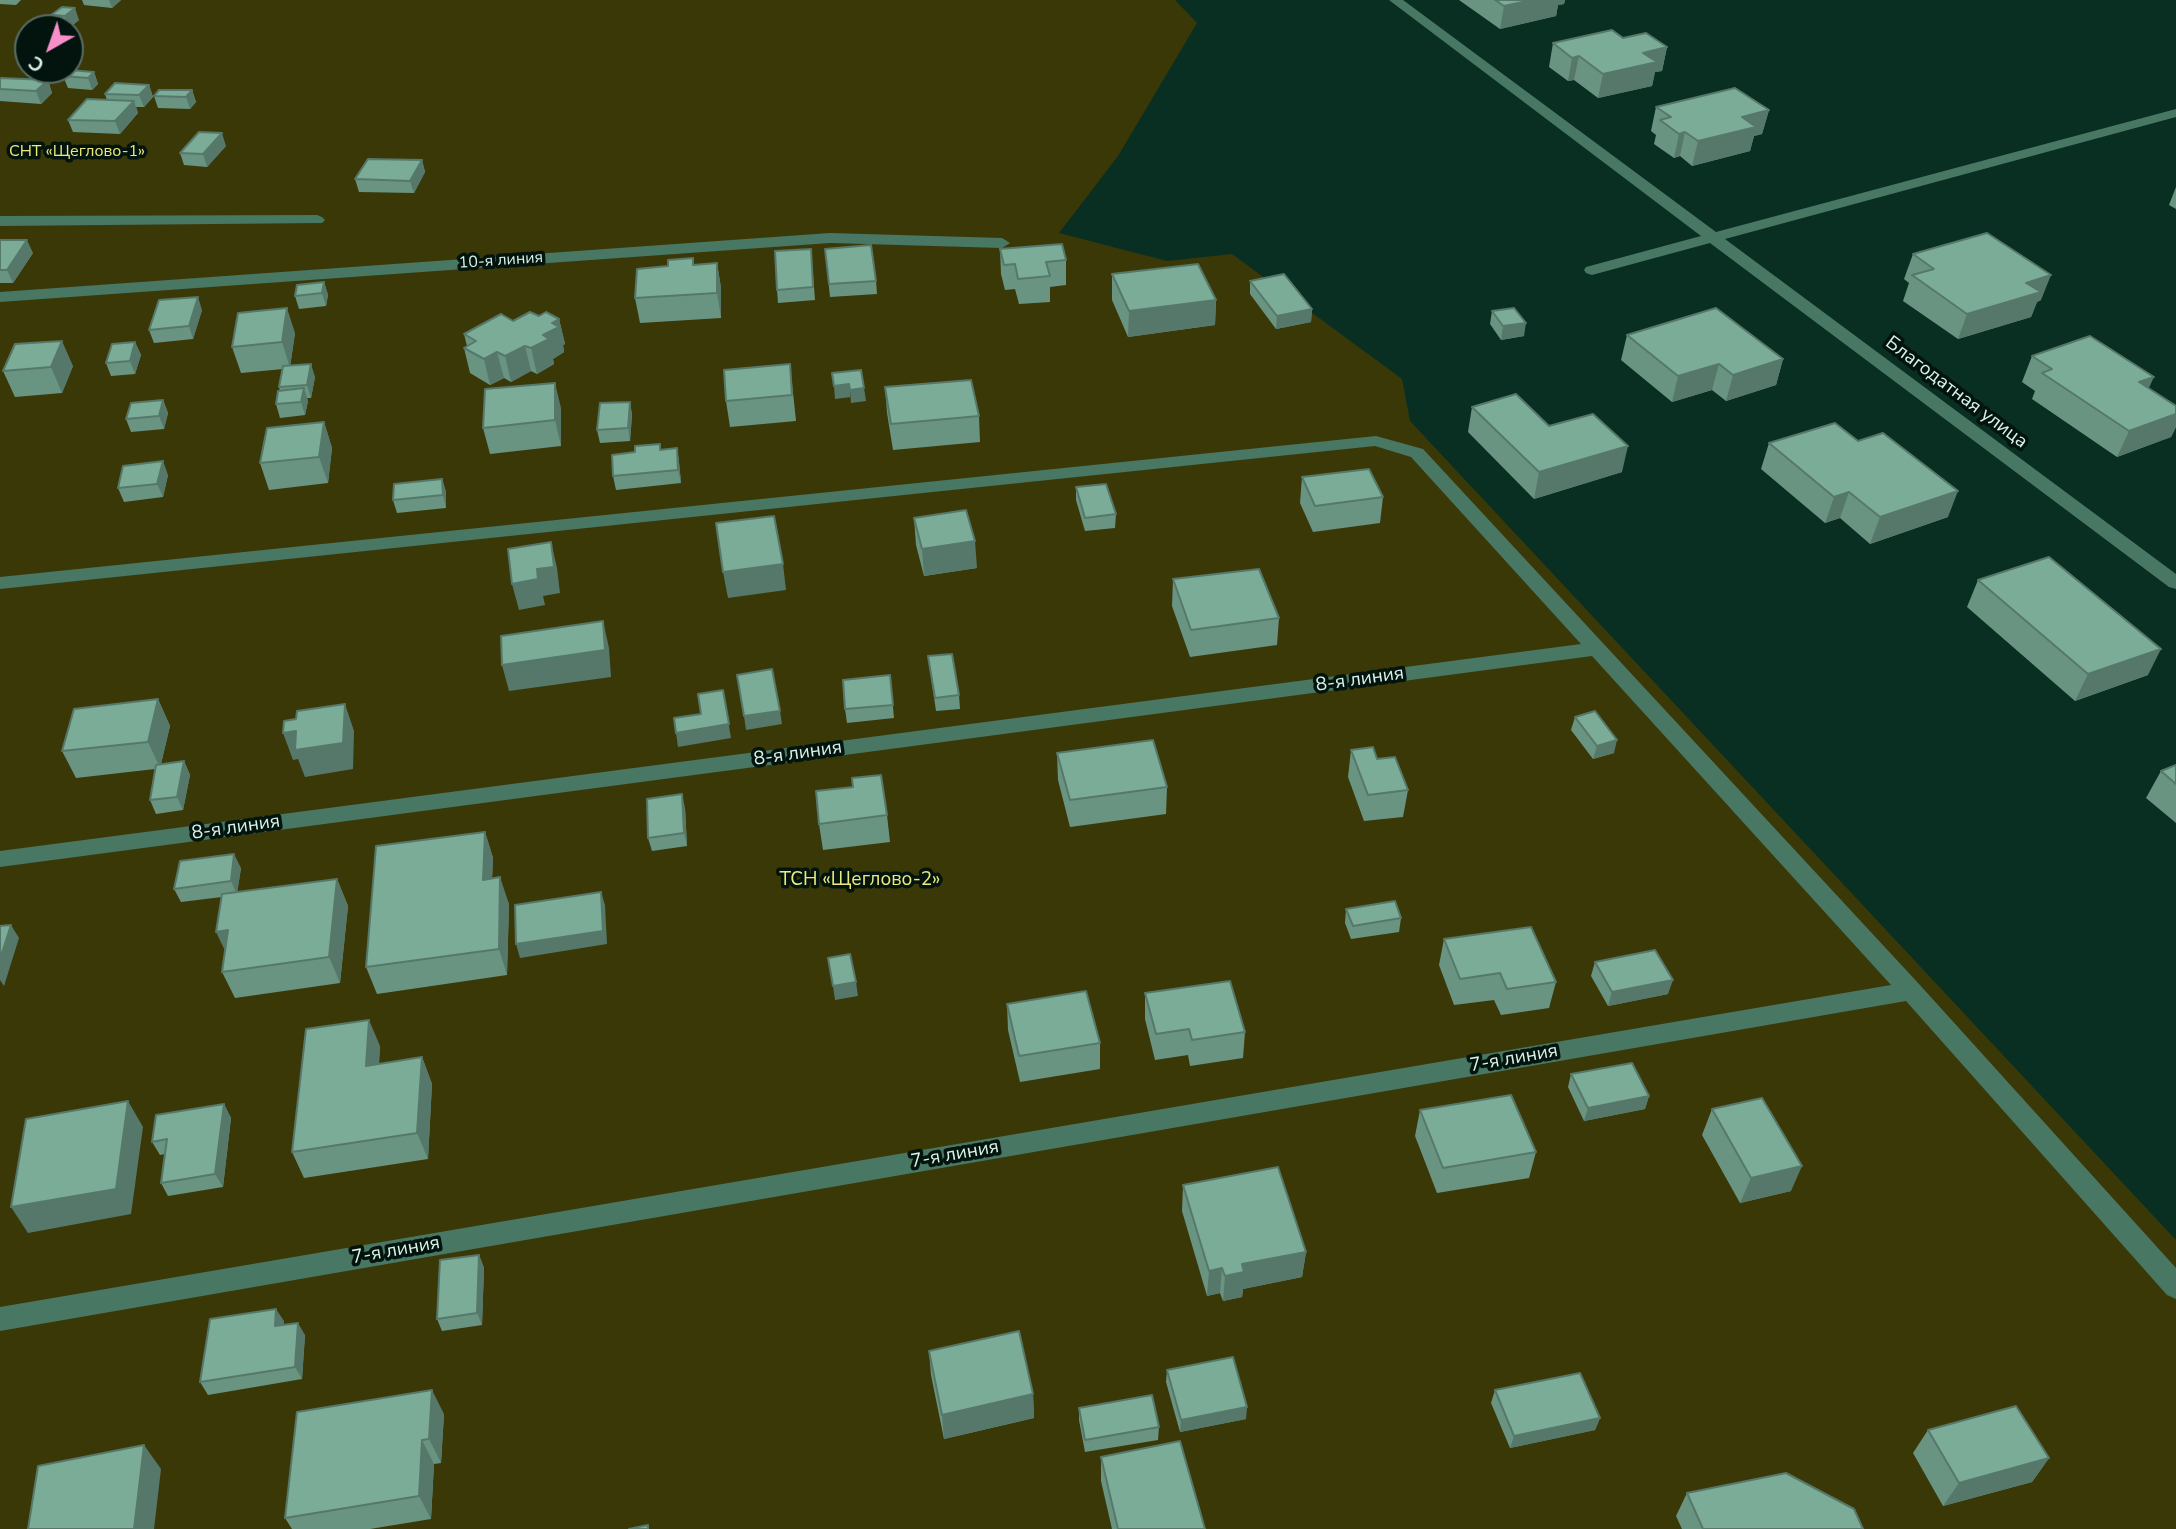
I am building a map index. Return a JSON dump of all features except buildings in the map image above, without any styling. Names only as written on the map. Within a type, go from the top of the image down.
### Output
[{"type":"street","name":"Благодатная улица","points":[[1395,0],[2176,583]]},
{"type":"street","points":[[1592,270],[2176,113]]},
{"type":"street","points":[[0,221],[317,220]]},
{"type":"street","name":"10-я линия","points":[[0,297],[830,238],[1002,243]]},
{"type":"street","points":[[0,583],[1376,441],[1417,453],[1911,991],[2176,1287]]},
{"type":"street","name":"8-я линия","points":[[0,859],[1595,649]]},
{"type":"street","name":"7-я линия","points":[[0,1319],[1911,991]]},
{"type":"green space","name":"ТСН «Щеглово-2»","points":[[0,0],[1175,0],[1197,23],[1118,156],[1059,233],[1167,261],[1232,254],[1402,379],[1410,421],[2176,1240],[2176,1529],[0,1529]]},
{"type":"park label","name":"СНТ «Щеглово-1»","points":[[77,152]]}]
